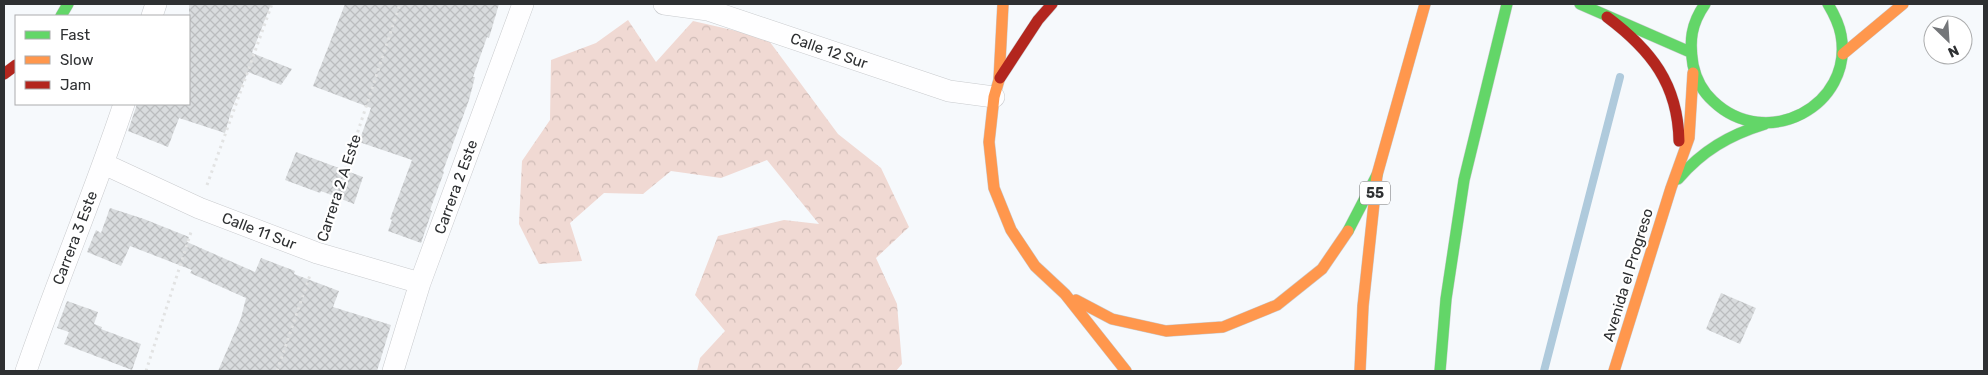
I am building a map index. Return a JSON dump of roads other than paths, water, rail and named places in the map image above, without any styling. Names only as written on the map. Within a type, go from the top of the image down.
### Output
[{"type":"main road","points":[[62,15],[68,4]]},
{"type":"main road","points":[[1003,4],[996,88],[989,142],[994,188],[1010,230],[1035,266],[1066,294],[1126,371]]},
{"type":"main road","points":[[996,88],[1038,20],[1052,4]]},
{"type":"main road","name":"55","points":[[1360,371],[1363,306],[1377,175],[1426,4]]},
{"type":"main road","points":[[1440,371],[1446,299],[1464,180],[1507,4]]},
{"type":"main road","points":[[1580,4],[1690,52]]},
{"type":"main road","points":[[1705,4],[1694,21],[1690,52],[1693,72],[1710,99],[1728,113],[1734,117],[1765,124]]},
{"type":"main road","points":[[1828,4],[1839,22],[1843,54]]},
{"type":"main road","points":[[1843,54],[1903,4]]},
{"type":"main road","points":[[1607,17],[1635,38],[1657,67],[1672,99],[1680,134],[1678,170]]},
{"type":"main road","name":"Avenida el Progreso","points":[[1671,188],[1689,166],[1712,147],[1737,132],[1793,119],[1818,104],[1835,82],[1843,54]]},
{"type":"main road","points":[[4,74],[15,66]]},
{"type":"main road","name":"Avenida el Progreso","points":[[1614,371],[1688,138],[1693,72]]},
{"type":"main road","points":[[1066,294],[1112,320],[1166,331],[1223,327],[1277,305],[1322,269],[1354,221],[1377,175]]},
{"type":"street","name":"Carrera 2 Este","points":[[393,371],[420,284],[523,4]]},
{"type":"street","name":"Calle 12 Sur","points":[[664,4],[708,10],[949,91],[996,88]]},
{"type":"street","name":"Carrera 3 Este","points":[[26,371],[50,302],[104,164],[124,105]]},
{"type":"street","name":"Calle 11 Sur","points":[[104,164],[199,208],[317,253],[420,284]]},
{"type":"waterway","points":[[1544,371],[1620,77]]}]
